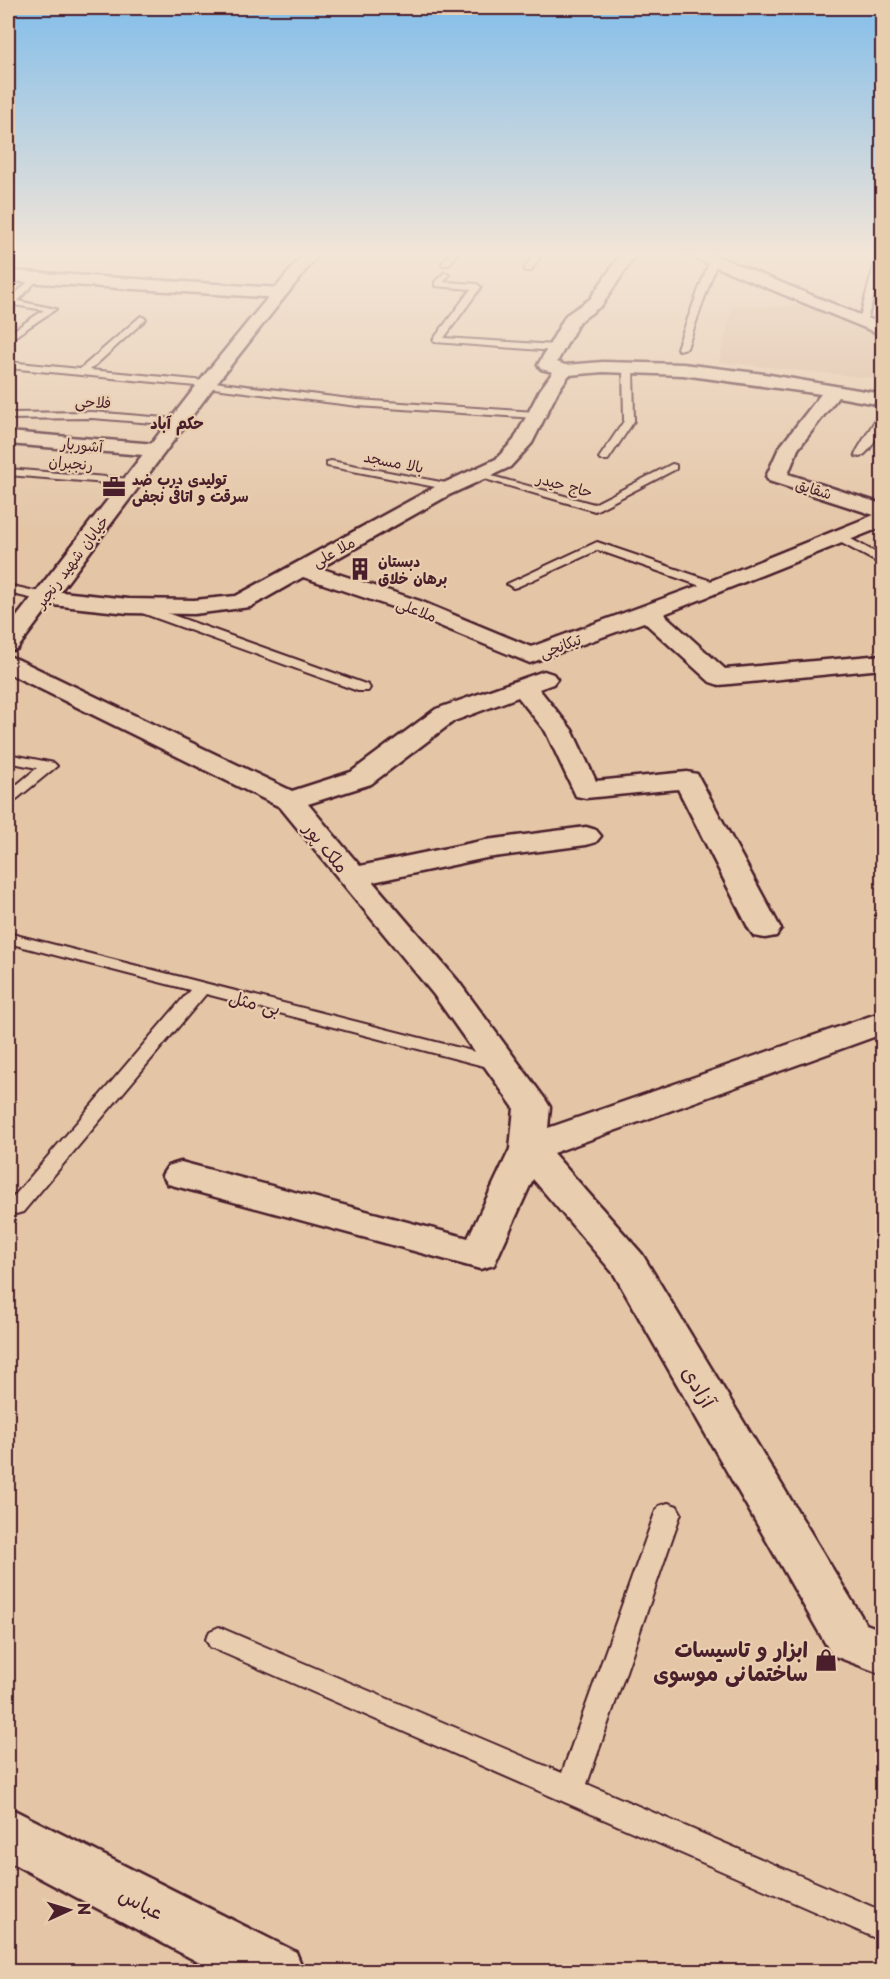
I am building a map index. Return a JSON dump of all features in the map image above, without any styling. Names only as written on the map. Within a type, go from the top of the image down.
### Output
[{"type":"street","name":"خیابان شهید رنجبر","points":[[8,644],[239,343]]},
{"type":"street","points":[[558,343],[547,365],[564,370],[628,367],[709,373],[790,382],[882,399]]},
{"type":"street","name":"ملا علی","points":[[43,597],[136,606],[194,607],[242,602],[451,487],[503,464],[522,442],[549,390],[564,370]]},
{"type":"street","name":"شقایق","points":[[833,391],[789,448],[776,477],[882,511]]},
{"type":"street","name":"آشوربار","points":[[8,438],[156,450]]},
{"type":"street","name":"تیکانچی","points":[[290,801],[361,778],[445,715],[546,678],[530,656],[716,587],[882,520]]},
{"type":"street","name":"ملاعلی","points":[[300,569],[412,606],[530,656]]},
{"type":"street","points":[[647,612],[719,677],[882,662]]},
{"type":"street","name":"ملک پور","points":[[8,664],[290,801],[446,988],[532,1107],[528,1149],[480,1255],[181,1175]]},
{"type":"street","points":[[523,686],[559,730],[586,790],[687,780],[765,929]]},
{"type":"street","points":[[352,877],[486,849],[586,836]]},
{"type":"street","points":[[528,1149],[882,1022]]},
{"type":"street","name":"آزادی","points":[[528,1149],[628,1264],[866,1646]]},
{"type":"street","name":"عباس","points":[[8,1833],[276,1971]]},
{"type":"lane","points":[[82,372],[114,343]]},
{"type":"lane","points":[[487,343],[555,348]]},
{"type":"lane","points":[[682,348],[684,343]]},
{"type":"lane","points":[[8,364],[206,384],[358,403],[536,415]]},
{"type":"lane","points":[[604,458],[629,421],[628,367]]},
{"type":"lane","name":"فلاحی","points":[[8,416],[92,415],[177,422]]},
{"type":"lane","points":[[860,454],[882,417]]},
{"type":"lane","name":"بالا مسجد","points":[[331,464],[451,487]]},
{"type":"lane","name":"حاج حیدر","points":[[477,476],[596,508],[672,467]]},
{"type":"lane","name":"رنجبران","points":[[8,472],[131,482]]},
{"type":"lane","points":[[840,537],[882,561]]},
{"type":"lane","points":[[513,584],[597,546],[716,587]]},
{"type":"lane","points":[[8,589],[43,597]]},
{"type":"lane","points":[[136,606],[363,688]]},
{"type":"lane","points":[[8,758],[50,766],[8,799]]},
{"type":"lane","name":"بی مثل","points":[[8,938],[503,1065]]},
{"type":"lane","points":[[16,1207],[202,988]]},
{"type":"lane","points":[[570,1791],[668,1513]]},
{"type":"lane","points":[[219,1639],[882,1926]]},
{"type":"shaded area","points":[[723,343],[882,343],[882,379],[719,362]]},
{"type":"place","name":"تولیدی درب ضد سرقت و اتاقی نجفی","points":[[114,487]]},
{"type":"place","name":"دبستان برهان خلاق","points":[[360,569]]},
{"type":"place","name":"ابزار و تاسیسات ساختمانی موسوی","points":[[826,1660]]},
{"type":"district","name":"حکم آباد","points":[[177,422]]}]
